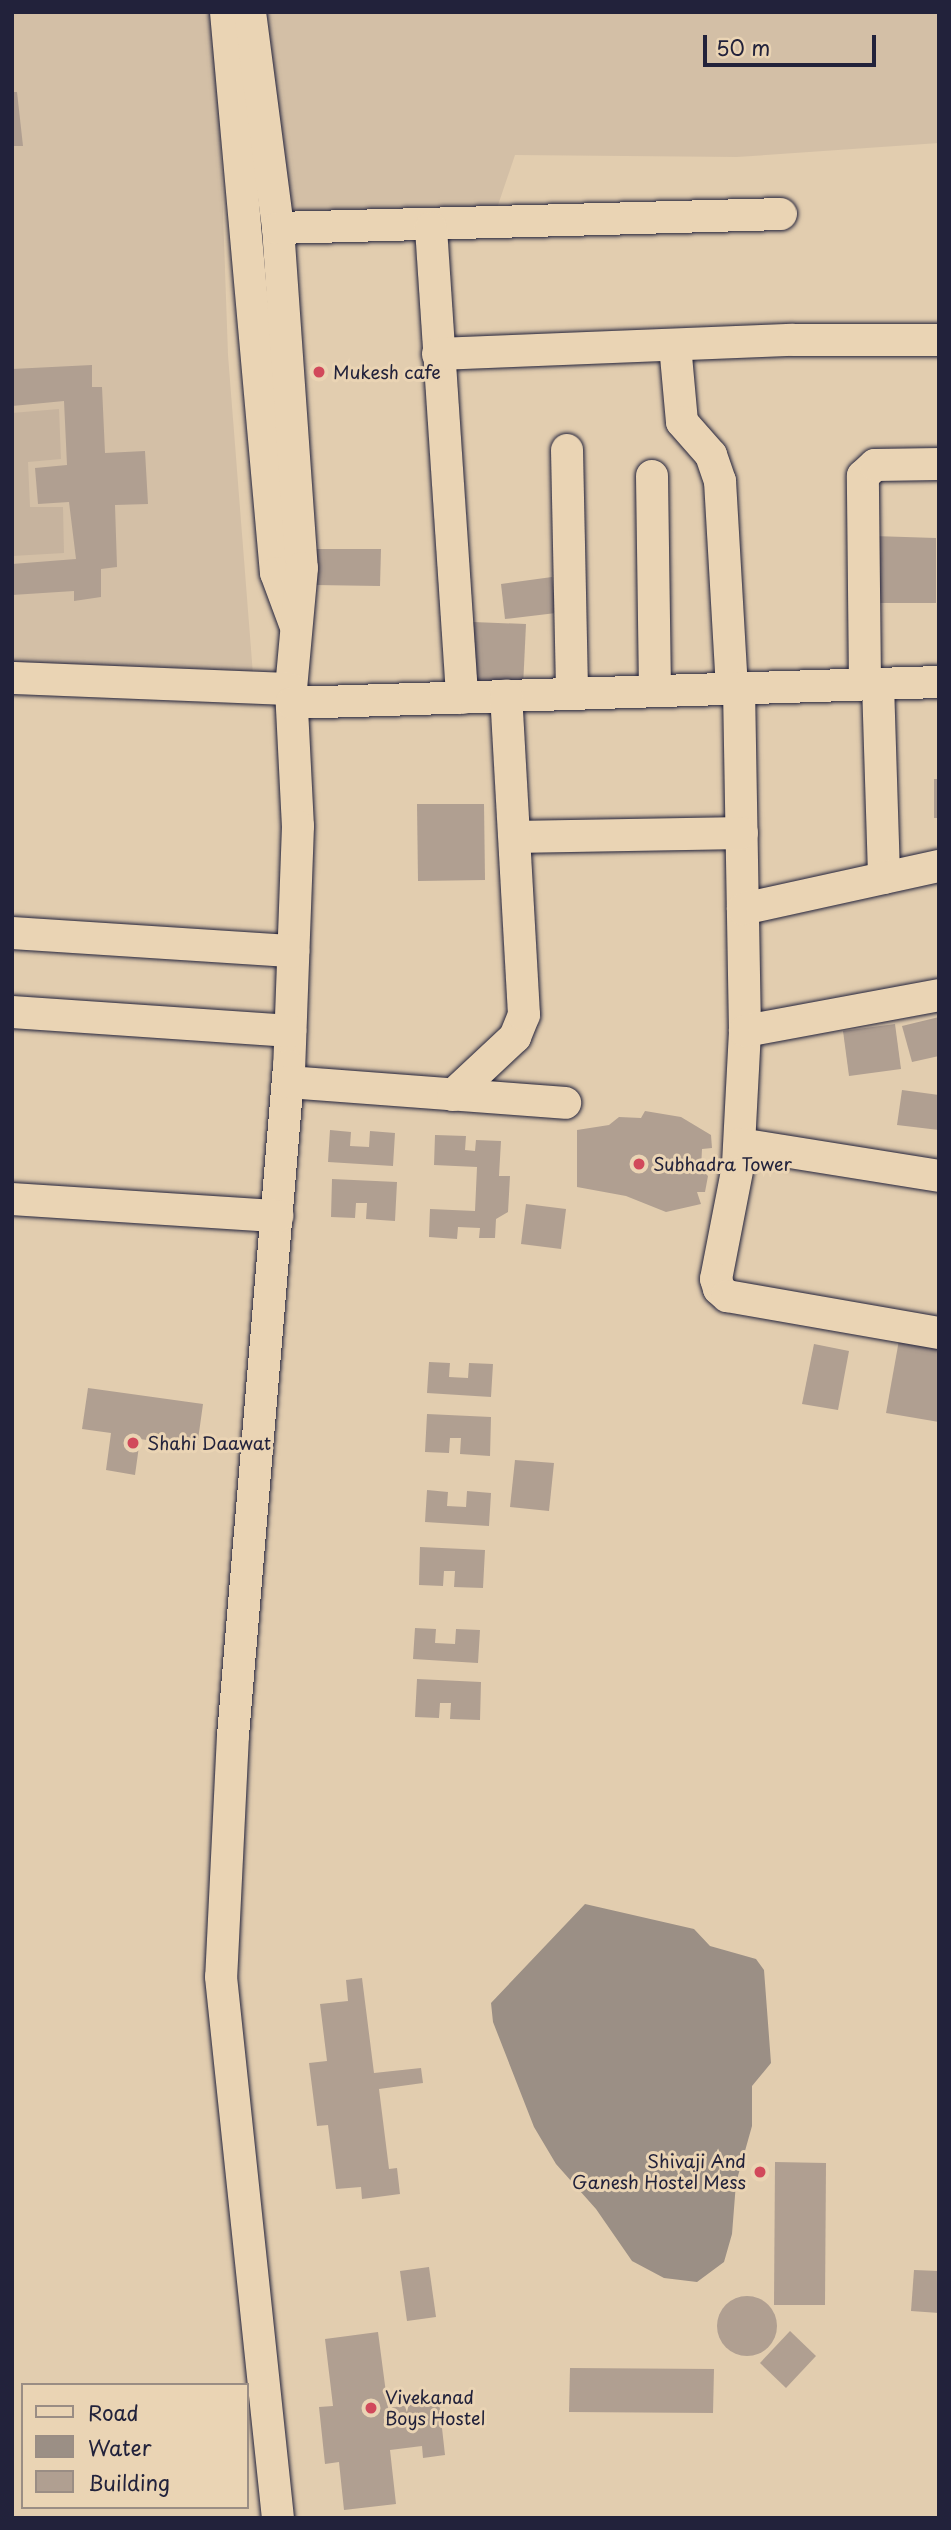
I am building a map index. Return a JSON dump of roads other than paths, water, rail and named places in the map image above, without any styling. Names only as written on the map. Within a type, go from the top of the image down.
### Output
[{"type":"street","points":[[226,12],[276,573],[296,625]]},
{"type":"street","points":[[250,12],[278,228],[302,568],[291,696],[298,826],[288,1082],[233,1735],[221,1977],[278,2518]]},
{"type":"street","points":[[278,228],[431,228],[781,215]]},
{"type":"street","points":[[431,228],[462,698]]},
{"type":"street","points":[[438,354],[675,345],[939,340]]},
{"type":"street","points":[[675,345],[682,422],[711,455],[720,481],[736,689],[742,833],[745,1031],[740,1143],[716,1279],[719,1289],[727,1296],[939,1333]]},
{"type":"street","points":[[567,450],[572,694]]},
{"type":"street","points":[[884,878],[863,475],[875,465],[939,464]]},
{"type":"street","points":[[652,476],[655,691]]},
{"type":"street","points":[[12,678],[291,696],[462,698],[939,682]]},
{"type":"street","points":[[453,1095],[515,1037],[524,1015],[506,696]]},
{"type":"street","points":[[515,837],[742,833]]},
{"type":"street","points":[[743,909],[939,866]]},
{"type":"street","points":[[12,933],[293,951]]},
{"type":"street","points":[[745,1031],[939,995]]},
{"type":"street","points":[[12,1012],[290,1031]]},
{"type":"street","points":[[288,1082],[565,1103]]},
{"type":"street","points":[[740,1143],[939,1175]]},
{"type":"street","points":[[12,1199],[277,1216]]},
{"type":"water","points":[[585,1904],[694,1929],[710,1946],[756,1959],[764,1970],[771,2063],[752,2086],[752,2126],[736,2183],[732,2234],[724,2262],[697,2282],[664,2278],[632,2261],[596,2209],[556,2164],[534,2127],[493,2022],[491,2003]]},
{"type":"place","name":"Mukesh cafe","points":[[319,372]]},
{"type":"place","name":"Subhadra Tower","points":[[639,1164]]},
{"type":"place","name":"Shahi Daawat","points":[[133,1443]]},
{"type":"place","name":"Shivaji And Ganesh Hostel Mess","points":[[760,2172]]},
{"type":"place","name":"Vivekanad Boys Hostel","points":[[371,2408]]}]
